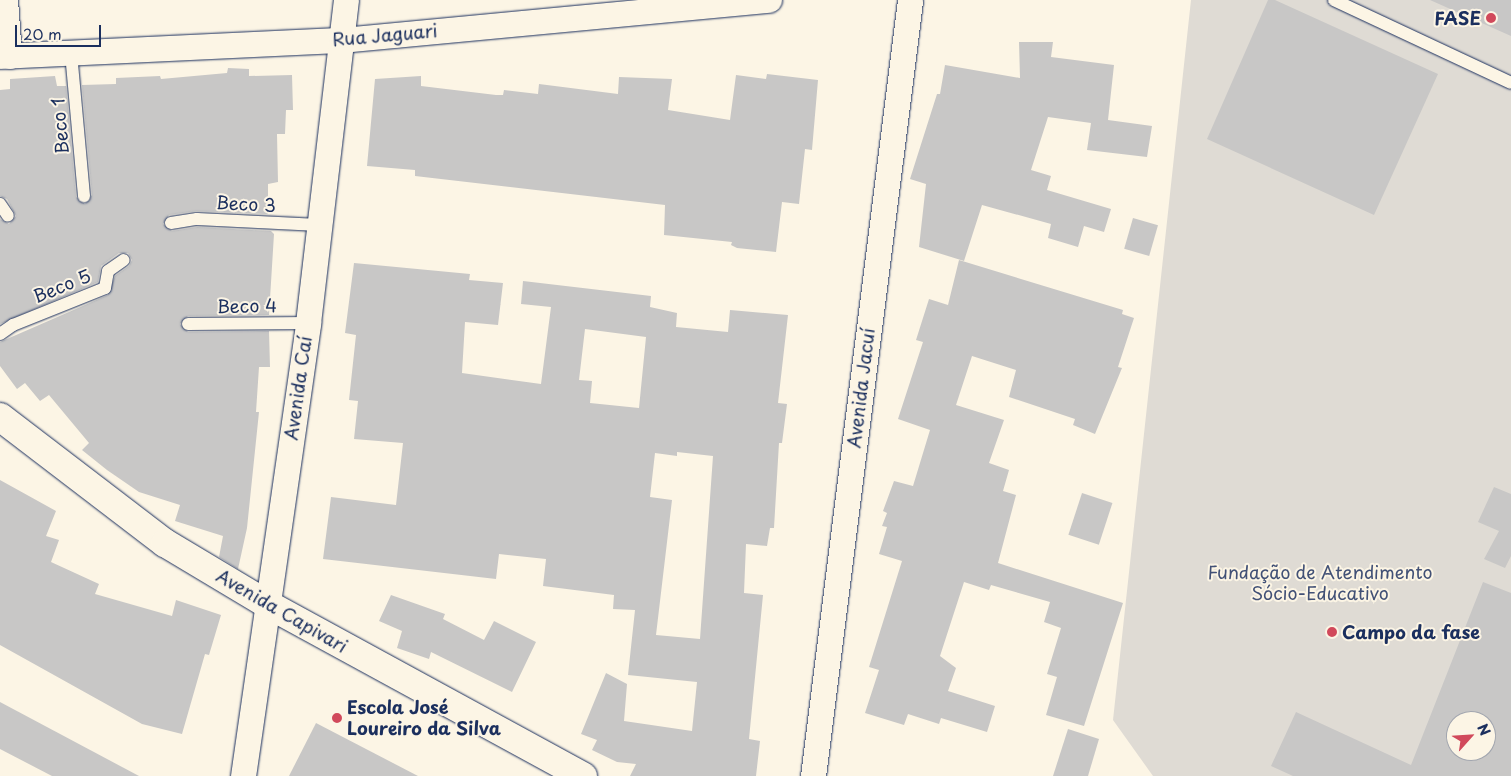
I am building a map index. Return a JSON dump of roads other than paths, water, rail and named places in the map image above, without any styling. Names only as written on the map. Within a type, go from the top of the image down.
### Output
[{"type":"street","points":[[4,56],[5,0]]},
{"type":"street","name":"Avenida Caí","points":[[243,776],[266,604],[308,323],[346,0]]},
{"type":"street","name":"Rua Jaguari","points":[[4,56],[342,40],[769,0]]},
{"type":"street","name":"Avenida Jacuí","points":[[813,776],[910,0]]},
{"type":"street","name":"Avenida Capivari","points":[[0,417],[165,543],[266,604],[583,776]]},
{"type":"lane","points":[[1334,0],[1511,83]]},
{"type":"lane","name":"Beco 1","points":[[71,53],[84,196]]},
{"type":"lane","points":[[0,204],[8,216]]},
{"type":"lane","name":"Beco 3","points":[[171,223],[197,219],[319,225]]},
{"type":"lane","name":"Beco 5","points":[[0,334],[13,325],[105,288],[108,271],[124,260]]},
{"type":"lane","name":"Beco 4","points":[[188,324],[308,323]]},
{"type":"place","name":"FASE","points":[[1491,18]]},
{"type":"place","name":"Campo da fase","points":[[1332,632]]},
{"type":"place","name":"Escola José Loureiro da Silva","points":[[337,718]]},
{"type":"park label","name":"Fundação de Atendimento Sócio-Educativo","points":[[1320,583]]}]
